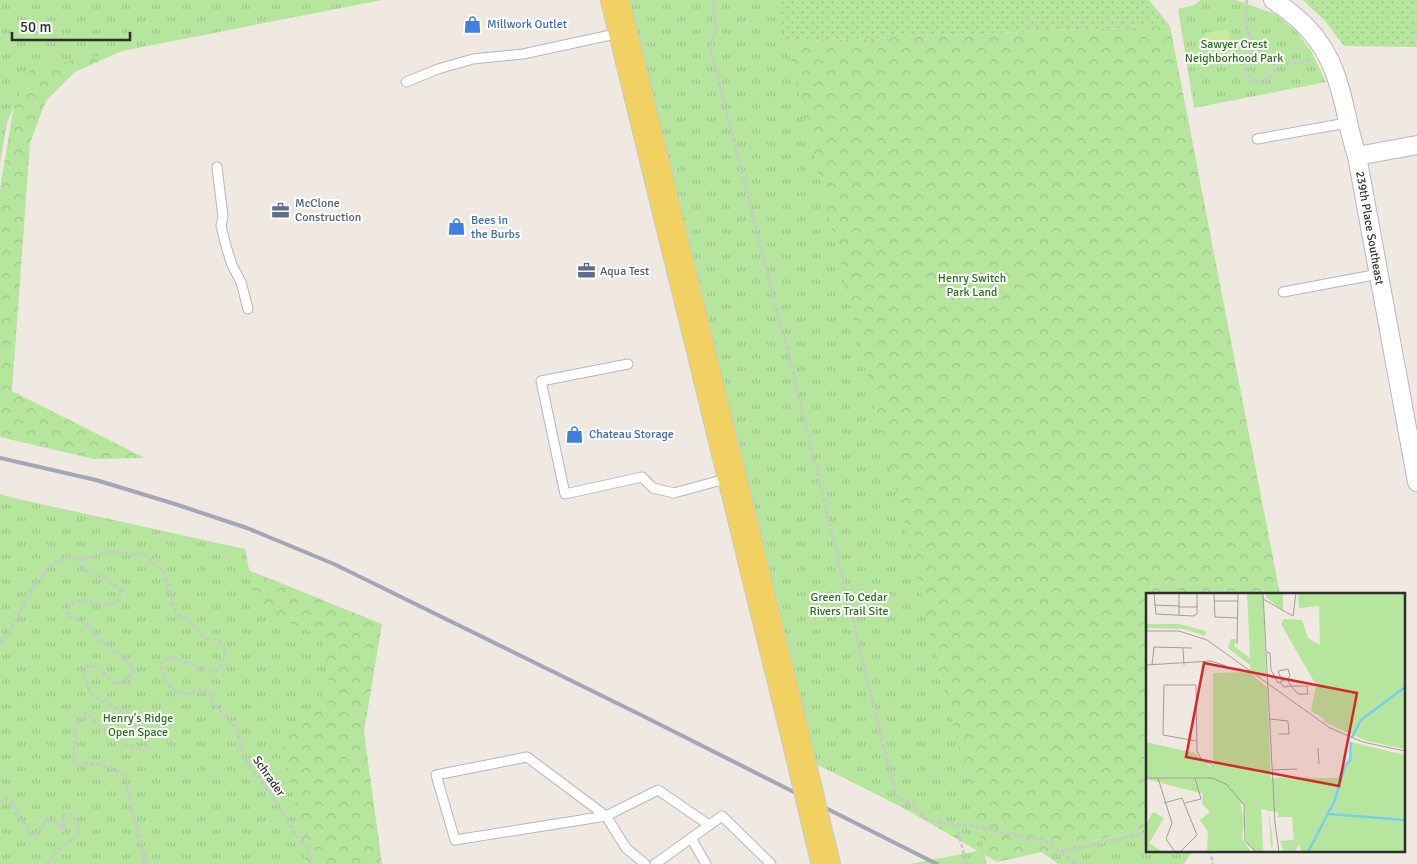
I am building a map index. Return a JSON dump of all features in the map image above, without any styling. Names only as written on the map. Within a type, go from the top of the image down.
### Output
[{"type":"main road","points":[[615,0],[823,852]]},
{"type":"street","name":"239th Place Southeast","points":[[1273,0],[1306,25],[1320,42],[1340,89],[1347,123],[1357,156],[1417,482]]},
{"type":"street","points":[[1357,156],[1417,145]]},
{"type":"lane","points":[[406,82],[438,68],[473,59],[523,54],[622,32]]},
{"type":"lane","points":[[1258,140],[1347,123]]},
{"type":"lane","points":[[217,167],[223,217],[221,226],[232,265],[241,282],[248,309]]},
{"type":"lane","points":[[1283,292],[1379,274]]},
{"type":"lane","points":[[628,364],[541,381],[565,494],[642,477],[653,488],[674,494],[732,478]]},
{"type":"lane","points":[[646,864],[626,848],[606,816],[527,757],[436,775],[455,840],[606,816],[658,790],[709,825]]},
{"type":"lane","points":[[655,864],[722,816],[771,864]]},
{"type":"lane","points":[[691,838],[706,864]]},
{"type":"path","points":[[712,0],[715,9],[716,32],[710,47],[799,394],[896,797],[912,804],[926,820],[976,826],[1022,837],[1039,838],[1076,864]]},
{"type":"path","points":[[1247,0],[1244,16],[1253,45],[1273,60],[1285,63],[1299,63],[1326,53]]},
{"type":"path","points":[[1231,45],[1251,39]]},
{"type":"path","points":[[1262,52],[1251,54],[1245,64],[1245,70],[1252,80],[1263,82],[1269,79],[1275,69],[1273,60]]},
{"type":"path","name":"Schrader","points":[[80,560],[112,551],[145,555],[164,572],[176,614],[189,620],[204,638],[216,639],[222,643],[226,650],[225,659],[219,669],[209,672],[175,658],[168,658],[161,663],[166,684],[173,690],[192,694],[202,690],[210,694],[213,703],[228,716],[236,727],[243,753],[252,770],[280,807],[293,831],[308,848],[312,864]]},
{"type":"path","points":[[0,643],[8,634],[34,585],[52,564],[65,558],[80,560],[86,570],[105,578],[122,591],[116,603],[100,604],[86,599],[74,601],[69,606],[68,615],[85,622],[98,638],[129,662],[134,670],[126,683],[114,683],[98,667],[89,666],[83,675],[92,695],[131,716],[147,740],[148,747],[144,751],[118,742],[100,728],[91,716],[85,713],[81,716],[76,726],[74,762],[80,765],[106,766],[124,774],[144,864]]},
{"type":"path","points":[[0,803],[5,798],[14,804],[17,817],[23,821],[30,834],[34,836],[46,820],[56,822],[64,831],[62,814],[70,814],[76,822],[79,832],[61,847],[47,864]]},
{"type":"path","points":[[957,825],[966,864]]},
{"type":"path","points":[[1060,852],[1146,833]]},
{"type":"path","points":[[142,850],[150,864]]},
{"type":"green space","points":[[0,0],[382,0],[30,69],[7,123],[0,164]]},
{"type":"green space","name":"Green To Cedar Rivers Trail Site","points":[[627,0],[776,0],[983,848],[814,763]]},
{"type":"green space","points":[[652,0],[1149,0],[1170,26],[662,47]]},
{"type":"green space","name":"Sawyer Crest Neighborhood Park","points":[[1201,0],[1236,0],[1275,14],[1297,32],[1311,51],[1326,82],[1194,108],[1178,9],[1194,5]]},
{"type":"green space","points":[[1303,0],[1417,0],[1417,47],[1344,46],[1325,21]]},
{"type":"green space","points":[[28,21],[224,26],[122,51],[75,72],[46,101],[30,143],[12,391],[145,458],[94,459],[0,437],[0,189]]},
{"type":"green space","name":"Henry Switch Park Land","points":[[1170,26],[1280,593],[1146,593],[1146,829],[997,862],[843,773],[662,47]]},
{"type":"green space","points":[[1228,29],[1234,61],[1211,65],[1205,33]]},
{"type":"green space","name":"Henry's Ridge Open Space","points":[[0,494],[221,559],[382,624],[364,732],[382,864],[0,864]]},
{"type":"green space","name":"Henry's Ridge Open Space","points":[[0,495],[245,549],[257,610],[321,636],[330,686],[283,744],[307,864],[0,864]]},
{"type":"green space","points":[[1146,829],[1146,852],[1192,852],[1184,864],[1058,864],[1042,852]]},
{"type":"green space","points":[[983,850],[987,864],[910,864]]},
{"type":"railway","points":[[0,458],[96,480],[175,504],[247,528],[334,564],[641,715],[937,864]]},
{"type":"place","name":"Millwork Outlet","points":[[473,24]]},
{"type":"place","name":"McClone Construction","points":[[281,210]]},
{"type":"place","name":"Bees in the Burbs","points":[[457,227]]},
{"type":"place","name":"Aqua Test","points":[[586,271]]},
{"type":"place","name":"Chateau Storage","points":[[575,434]]}]
